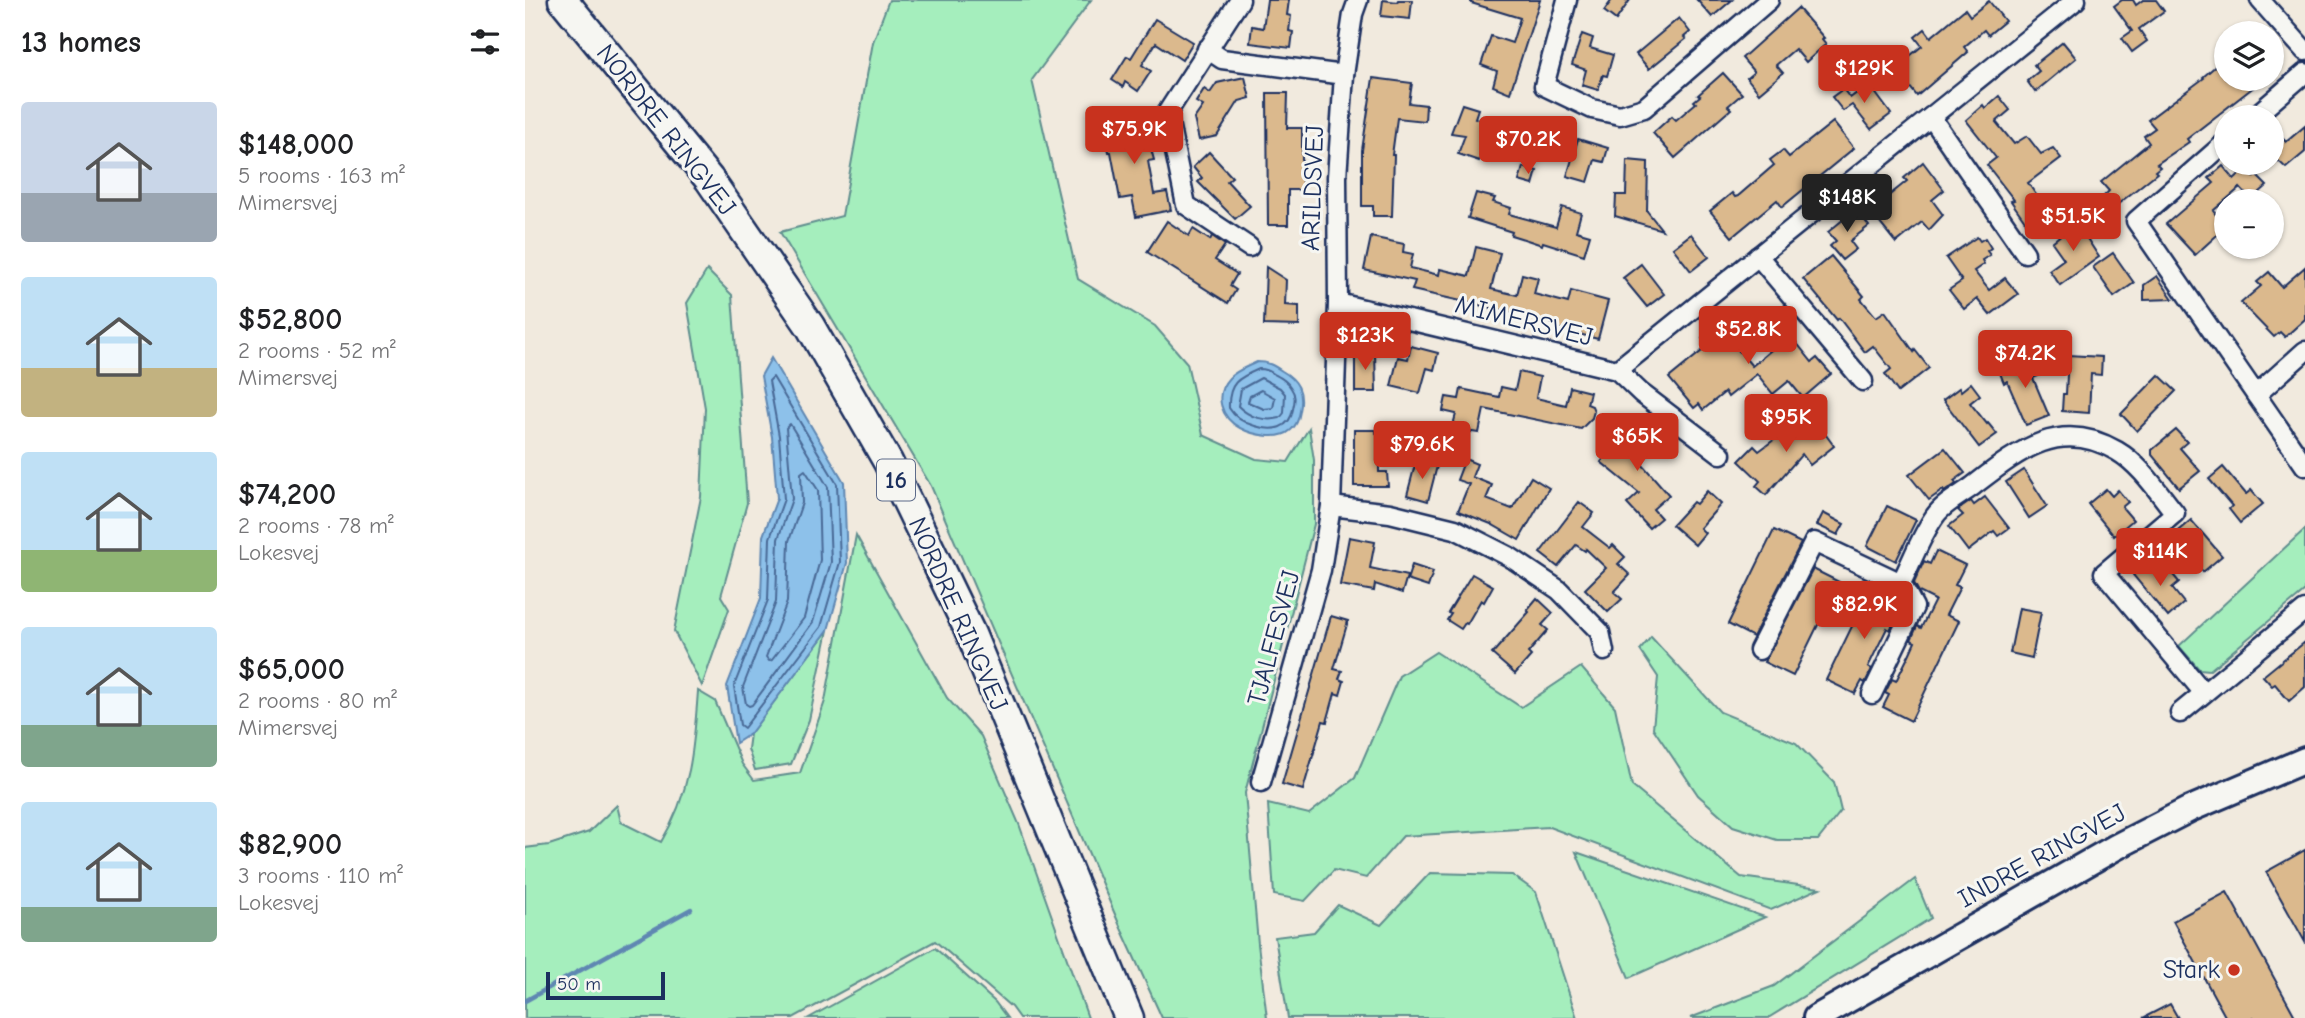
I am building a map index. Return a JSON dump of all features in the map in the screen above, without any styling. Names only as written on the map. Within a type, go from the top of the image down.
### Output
[{"type":"main road","name":"NORDRE RINGVEJ","points":[[563,0],[709,179],[810,326],[888,462],[971,634],[1129,1018]]},
{"type":"street","points":[[1240,0],[1167,113],[1186,205],[1249,247]]},
{"type":"street","name":"ARILDSVEJ","points":[[1338,303],[1337,177],[1344,75],[1353,14],[1358,0]]},
{"type":"street","points":[[1567,0],[1544,86],[1592,109],[1620,115],[1644,108],[1769,0]]},
{"type":"street","name":"MIMERSVEJ","points":[[1617,370],[2076,0]]},
{"type":"street","points":[[2260,0],[2305,51]]},
{"type":"street","points":[[1207,49],[1222,59],[1344,75]]},
{"type":"street","points":[[2268,105],[2305,73]]},
{"type":"street","points":[[1931,117],[2025,253]]},
{"type":"street","points":[[2214,153],[2136,221],[2305,466]]},
{"type":"street","points":[[1758,256],[1863,381]]},
{"type":"street","name":"MIMERSVEJ","points":[[1338,303],[1617,370],[1641,393],[1721,454]]},
{"type":"street","name":"TJALFESVEJ","points":[[1261,782],[1321,570],[1331,506],[1338,303]]},
{"type":"street","points":[[2256,395],[2305,351]]},
{"type":"street","points":[[1901,583],[1936,514],[2017,452],[2037,442],[2064,437],[2097,441],[2136,465],[2175,513],[2104,573],[2204,693]]},
{"type":"street","points":[[1331,506],[1389,513],[1455,529],[1510,557],[1559,590],[1600,632],[1604,651]]},
{"type":"street","points":[[1759,650],[1814,542],[1901,583],[1915,607],[1872,694]]},
{"type":"street","points":[[2180,713],[2305,610]]},
{"type":"street","name":"INDRE RINGVEJ","points":[[1816,1018],[2116,847],[2190,809],[2305,760]]},
{"type":"green space","points":[[889,0],[1091,0],[1032,80],[1078,279],[1155,326],[1187,363],[1203,435],[1256,459],[1288,462],[1309,428],[1314,460],[1314,524],[1245,793],[1267,1018],[1162,1018],[931,486],[780,232],[842,216],[873,42]]},
{"type":"green space","points":[[707,270],[732,295],[747,503],[721,596],[729,609],[702,686],[674,631],[701,497],[705,408],[687,303]]},
{"type":"green space","points":[[2305,529],[2305,591],[2210,670],[2199,669],[2179,646]]},
{"type":"green space","points":[[856,535],[947,698],[981,736],[1019,824],[1088,1018],[1019,1018],[1011,1007],[935,941],[793,1018],[525,1018],[525,848],[549,845],[589,832],[617,805],[621,822],[661,842],[685,787],[698,691],[715,701],[742,764],[754,780],[800,773],[825,701]]},
{"type":"green space","points":[[828,630],[809,720],[791,764],[755,770],[748,749],[750,734]]},
{"type":"green space","points":[[1651,637],[1720,712],[1796,743],[1834,782],[1841,811],[1818,840],[1777,840],[1733,826],[1698,795],[1653,728],[1658,677],[1640,650]]},
{"type":"green space","points":[[1436,652],[1521,707],[1581,667],[1615,707],[1632,786],[1741,877],[1820,888],[1771,910],[1549,827],[1403,836],[1366,878],[1334,870],[1305,901],[1274,895],[1268,804],[1309,814],[1355,778],[1399,676]]},
{"type":"green space","points":[[1576,852],[1765,917],[1629,978]]},
{"type":"green space","points":[[1430,873],[1512,875],[1536,892],[1577,1018],[1288,1018],[1275,937],[1314,932],[1338,905],[1381,925]]},
{"type":"green space","points":[[1915,879],[1931,918],[1768,1018],[1690,1018],[1774,986]]},
{"type":"green space","points":[[935,948],[995,1002],[1007,1018],[809,1018]]},
{"type":"water","points":[[771,358],[844,482],[847,563],[828,630],[750,734],[736,743],[727,686],[761,598],[763,536],[777,498],[772,437],[761,376]]},
{"type":"water","points":[[1257,362],[1276,367],[1292,378],[1299,387],[1299,416],[1295,426],[1286,433],[1266,436],[1252,433],[1233,424],[1221,406],[1221,392],[1229,378]]},
{"type":"building","points":[[1267,0],[1289,0],[1289,31],[1293,32],[1291,48],[1250,43],[1252,26],[1263,28]]},
{"type":"building","points":[[1383,0],[1412,0],[1410,19],[1381,16]]},
{"type":"building","points":[[1471,0],[1540,0],[1510,93],[1493,86],[1497,71],[1481,65],[1491,36],[1512,43],[1520,18],[1471,3]]},
{"type":"building","points":[[1612,0],[1630,0],[1616,20],[1604,11]]},
{"type":"building","points":[[1697,0],[1732,0],[1712,17]]},
{"type":"building","points":[[2122,0],[2133,0],[2136,5],[2143,0],[2156,0],[2164,11],[2139,29],[2147,41],[2132,52],[2122,38],[2132,31],[2114,6]]},
{"type":"building","points":[[1989,1],[2005,21],[1988,35],[1984,30],[1964,47],[1968,52],[1917,96],[1895,68],[1922,46],[1915,37],[1925,29],[1931,37],[1965,9],[1970,16]]},
{"type":"building","points":[[1798,8],[1824,38],[1822,39],[1826,44],[1806,62],[1795,49],[1776,65],[1783,73],[1759,93],[1747,78],[1754,72],[1742,58]]},
{"type":"building","points":[[1679,18],[1690,32],[1684,37],[1686,39],[1649,69],[1636,54]]},
{"type":"building","points":[[1155,19],[1193,42],[1182,60],[1156,43],[1142,65],[1151,71],[1138,91],[1125,82],[1123,87],[1112,80],[1127,56],[1131,58]]},
{"type":"building","points":[[1582,34],[1593,38],[1590,48],[1613,55],[1607,76],[1603,75],[1598,90],[1582,85],[1586,70],[1572,65]]},
{"type":"building","points":[[2063,42],[2076,58],[2035,92],[2027,81],[2039,71],[2034,65]]},
{"type":"building","points":[[2214,67],[2214,91],[2249,91],[2231,105],[2214,105],[2214,118],[2187,139],[2189,142],[2157,164],[2160,167],[2155,171],[2157,173],[2113,208],[2104,196],[2109,191],[2101,182],[2149,143],[2144,136],[2155,128],[2148,120]]},
{"type":"building","points":[[1723,73],[1742,94],[1728,106],[1731,109],[1675,158],[1653,133],[1672,116],[1676,120],[1696,103],[1694,101],[1700,96],[1698,95]]},
{"type":"building","points":[[1245,77],[1250,98],[1239,101],[1217,136],[1199,140],[1194,119],[1203,106],[1196,102],[1204,89],[1210,93],[1217,83]]},
{"type":"building","points":[[1373,78],[1412,83],[1409,103],[1426,105],[1425,121],[1397,118],[1392,155],[1392,216],[1373,216],[1373,206],[1362,206],[1362,150]]},
{"type":"building","points":[[1869,84],[1891,114],[1871,129],[1852,105],[1843,111],[1832,97],[1843,89],[1850,98]]},
{"type":"building","points":[[1267,93],[1288,93],[1287,128],[1302,128],[1302,190],[1288,190],[1288,225],[1268,225]]},
{"type":"building","points":[[1999,96],[2010,110],[1996,122],[2014,144],[2027,136],[2041,154],[2053,148],[2061,158],[2028,183],[2052,218],[2032,231],[2011,201],[2014,200],[1987,165],[1996,158],[1966,120],[1983,105],[1985,108]]},
{"type":"building","points":[[1462,104],[1478,109],[1475,118],[1503,128],[1505,120],[1541,130],[1534,158],[1516,153],[1518,145],[1488,137],[1479,161],[1458,154],[1465,135],[1451,133]]},
{"type":"building","points":[[1123,116],[1125,127],[1144,123],[1154,160],[1148,161],[1154,194],[1167,192],[1171,210],[1136,217],[1132,197],[1120,199],[1103,120]]},
{"type":"building","points":[[1833,122],[1854,148],[1782,207],[1777,200],[1732,237],[1710,211],[1732,193],[1735,197],[1738,196],[1774,165],[1770,160],[1783,150],[1789,157]]},
{"type":"building","points":[[2305,126],[2305,152],[2286,168],[2284,140],[2286,142]]},
{"type":"building","points":[[1578,139],[1608,148],[1604,162],[1595,160],[1588,182],[1567,176]]},
{"type":"building","points":[[1209,152],[1232,177],[1227,181],[1250,206],[1235,219],[1198,182],[1202,178],[1193,167]]},
{"type":"building","points":[[1627,160],[1648,162],[1647,211],[1662,230],[1615,216],[1616,195],[1626,195]]},
{"type":"building","points":[[1923,162],[1944,190],[1932,200],[1943,215],[1929,230],[1922,222],[1896,243],[1870,211],[1907,181],[1904,178]]},
{"type":"building","points":[[1523,167],[1537,171],[1533,185],[1519,181]]},
{"type":"building","points":[[2214,174],[2231,175],[2234,179],[2238,175],[2256,175],[2267,186],[2264,189],[2214,189],[2214,238],[2195,255],[2166,224],[2214,183],[2209,178]]},
{"type":"building","points":[[1476,193],[1495,198],[1493,202],[1511,208],[1509,214],[1556,227],[1562,207],[1581,213],[1576,231],[1590,235],[1584,255],[1543,242],[1542,245],[1468,218]]},
{"type":"building","points":[[1856,209],[1869,226],[1850,241],[1856,249],[1842,260],[1830,246],[1836,241],[1828,232]]},
{"type":"building","points":[[2075,220],[2099,257],[2060,285],[2049,270],[2064,259],[2052,242],[2067,230],[2064,227]]},
{"type":"building","points":[[1167,221],[1189,236],[1193,229],[1210,240],[1212,236],[1225,245],[1215,260],[1237,274],[1230,286],[1236,290],[1228,303],[1147,252]]},
{"type":"building","points":[[1691,234],[1709,257],[1691,271],[1673,248]]},
{"type":"building","points":[[1371,237],[1404,244],[1403,252],[1413,254],[1410,268],[1439,275],[1440,269],[1469,276],[1476,247],[1500,253],[1491,289],[1517,295],[1522,274],[1538,278],[1534,294],[1568,303],[1571,291],[1608,301],[1598,339],[1501,310],[1412,290],[1415,281],[1364,270]]},
{"type":"building","points":[[1977,237],[1980,241],[1985,238],[1991,248],[1987,251],[1990,255],[1982,260],[1984,264],[1974,271],[1989,290],[2005,278],[2018,294],[1990,315],[1977,299],[1964,309],[1949,290],[1962,281],[1946,258]]},
{"type":"building","points":[[2113,253],[2134,283],[2114,297],[2093,267]]},
{"type":"building","points":[[1831,256],[1864,296],[1861,299],[1876,317],[1885,311],[1929,368],[1898,392],[1885,374],[1891,369],[1873,346],[1865,352],[1839,318],[1837,320],[1803,279]]},
{"type":"building","points":[[1641,264],[1664,294],[1647,307],[1623,278]]},
{"type":"building","points":[[1266,267],[1286,280],[1285,305],[1299,306],[1299,326],[1264,325]]},
{"type":"building","points":[[2305,267],[2305,319],[2285,337],[2280,332],[2274,337],[2241,303],[2261,286],[2257,282],[2269,272],[2282,287]]},
{"type":"building","points":[[2157,276],[2173,299],[2144,300],[2144,285]]},
{"type":"building","points":[[1772,312],[1812,362],[1817,358],[1831,374],[1803,398],[1789,381],[1773,394],[1757,374],[1728,397],[1725,392],[1703,410],[1699,404],[1694,408],[1669,378],[1708,346],[1702,338],[1717,325],[1752,366],[1771,350],[1753,328]]},
{"type":"building","points":[[1411,346],[1438,353],[1434,370],[1427,368],[1420,393],[1391,386],[1398,357],[1408,359]]},
{"type":"building","points":[[1355,352],[1375,352],[1376,392],[1355,392]]},
{"type":"building","points":[[2068,355],[2102,357],[2101,375],[2091,374],[2089,413],[2062,411],[2063,394],[2066,394]]},
{"type":"building","points":[[2030,358],[2038,376],[2033,378],[2049,416],[2026,425],[2007,381],[2004,383],[1998,368]]},
{"type":"building","points":[[1519,372],[1540,377],[1536,398],[1566,405],[1570,387],[1590,392],[1587,404],[1592,406],[1594,411],[1592,418],[1581,429],[1484,409],[1479,433],[1452,429],[1456,414],[1443,411],[1446,397],[1459,399],[1461,389],[1499,397],[1501,387],[1515,390]]},
{"type":"building","points":[[2159,375],[2176,391],[2137,431],[2121,414]]},
{"type":"building","points":[[1971,383],[1980,395],[1970,403],[1997,434],[1979,447],[1943,400]]},
{"type":"building","points":[[1815,420],[1834,446],[1810,465],[1802,454],[1766,495],[1756,486],[1760,481],[1739,461],[1754,446],[1759,451],[1791,427],[1797,434]]},
{"type":"building","points":[[1631,423],[1657,443],[1641,463],[1669,495],[1653,509],[1661,518],[1649,528],[1627,504],[1639,493],[1601,462]]},
{"type":"building","points":[[1354,430],[1376,430],[1379,434],[1379,472],[1387,472],[1388,486],[1354,486]]},
{"type":"building","points":[[2176,430],[2187,442],[2180,448],[2200,471],[2179,488],[2152,455],[2152,450]]},
{"type":"building","points":[[1945,448],[1965,473],[1954,481],[1956,484],[1929,500],[1909,475]]},
{"type":"building","points":[[1465,459],[1477,464],[1472,477],[1492,485],[1486,499],[1512,509],[1531,477],[1549,488],[1519,540],[1491,524],[1458,511],[1469,484],[1457,480]]},
{"type":"building","points":[[1416,461],[1437,466],[1428,501],[1407,495]]},
{"type":"building","points":[[2223,467],[2246,494],[2251,490],[2263,504],[2240,523],[2229,509],[2232,506],[2209,479]]},
{"type":"building","points":[[2024,470],[2047,506],[2029,518],[2006,482]]},
{"type":"building","points":[[2106,489],[2112,496],[2118,490],[2128,502],[2122,507],[2133,520],[2114,536],[2088,504]]},
{"type":"building","points":[[1707,491],[1721,504],[1700,528],[1705,533],[1695,545],[1672,525]]},
{"type":"building","points":[[1985,497],[2009,528],[1998,536],[1994,531],[1968,551],[1949,526],[1963,515],[1958,510],[1971,501],[1974,505]]},
{"type":"building","points":[[1579,502],[1594,513],[1583,527],[1610,548],[1613,545],[1625,557],[1618,564],[1630,575],[1614,592],[1622,599],[1608,612],[1585,589],[1606,568],[1586,549],[1585,551],[1576,545],[1558,567],[1540,553]]},
{"type":"building","points":[[1887,506],[1916,520],[1896,561],[1867,546]]},
{"type":"building","points":[[1823,513],[1844,524],[1838,535],[1817,525]]},
{"type":"building","points":[[2191,520],[2222,556],[2203,572],[2173,535]]},
{"type":"building","points":[[1774,530],[1801,543],[1753,637],[1728,624]]},
{"type":"building","points":[[1349,537],[1375,542],[1370,568],[1407,576],[1402,593],[1375,584],[1374,591],[1340,585]]},
{"type":"building","points":[[1936,551],[1965,565],[1955,585],[1960,587],[1946,615],[1959,621],[1911,721],[1883,707],[1889,695],[1885,693],[1892,679],[1896,681],[1915,642],[1911,640],[1917,626],[1921,628],[1935,600],[1919,592],[1914,583],[1924,561],[1930,564]]},
{"type":"building","points":[[2150,561],[2162,576],[2169,570],[2179,582],[2172,588],[2184,603],[2168,617],[2133,575]]},
{"type":"building","points":[[1412,565],[1433,572],[1428,587],[1407,580]]},
{"type":"building","points":[[1813,569],[1839,582],[1793,676],[1764,662]]},
{"type":"building","points":[[1472,574],[1493,586],[1484,602],[1481,600],[1467,624],[1461,629],[1447,620],[1451,614],[1448,613]]},
{"type":"building","points":[[1871,587],[1897,600],[1899,604],[1894,615],[1897,616],[1890,630],[1887,628],[1868,667],[1872,669],[1855,694],[1826,680]]},
{"type":"building","points":[[1537,598],[1553,613],[1542,625],[1548,630],[1528,653],[1531,656],[1515,674],[1492,654],[1529,612],[1527,610]]},
{"type":"building","points":[[2019,608],[2041,612],[2032,658],[2010,653]]},
{"type":"building","points":[[1331,616],[1348,621],[1334,669],[1342,671],[1339,679],[1344,681],[1340,695],[1335,693],[1327,722],[1323,721],[1303,790],[1282,784]]},
{"type":"building","points":[[2305,642],[2305,687],[2289,701],[2275,684],[2272,686],[2263,676]]},
{"type":"building","points":[[2305,850],[2305,942],[2266,872]]},
{"type":"building","name":"Stark","points":[[2227,892],[2296,1018],[2226,1018],[2173,921]]},
{"type":"building","name":"Stark","points":[[2170,1004],[2178,1018],[2143,1018]]},
{"type":"waterway","points":[[525,1001],[691,909]]},
{"type":"place","name":"Stark","points":[[2234,970]]}]
